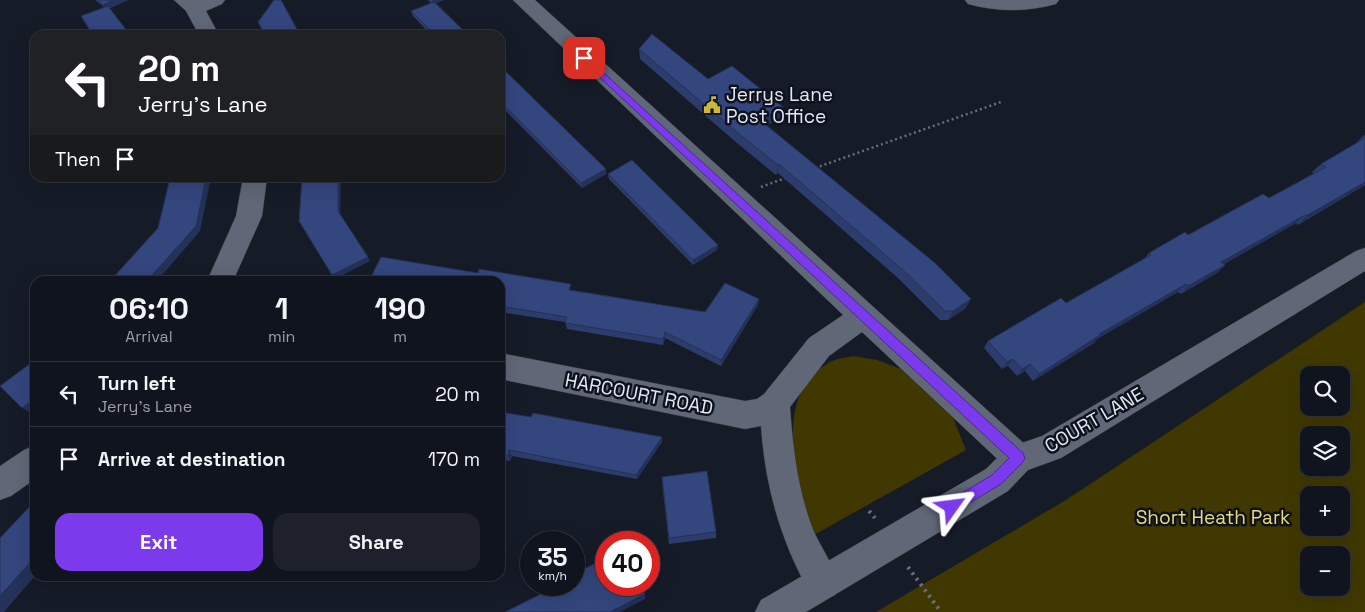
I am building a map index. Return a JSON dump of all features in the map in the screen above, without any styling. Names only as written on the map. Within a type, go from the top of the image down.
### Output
[{"type":"street","points":[[206,30],[189,4],[215,0]]},
{"type":"street","points":[[523,0],[1018,458]]},
{"type":"street","points":[[975,0],[1009,5],[1049,0]]},
{"type":"street","points":[[222,276],[250,216],[254,182]]},
{"type":"street","name":"COURT LANE","points":[[774,612],[997,480],[1018,458],[1050,448],[1365,258]]},
{"type":"street","name":"HARCOURT ROAD","points":[[505,367],[745,415],[763,412],[775,404],[819,347],[863,316]]},
{"type":"street","points":[[775,404],[778,458],[789,510],[811,564],[823,583]]},
{"type":"street","points":[[0,485],[30,464]]},
{"type":"path","points":[[809,170],[1001,102]]},
{"type":"path","points":[[734,196],[790,176]]},
{"type":"green space","name":"Short Heath Park","points":[[1365,302],[1365,612],[876,612],[1066,500]]},
{"type":"green space","points":[[853,356],[877,360],[901,369],[953,418],[966,450],[812,536],[807,527],[798,483],[793,437],[794,415],[800,394],[812,376],[830,362]]},
{"type":"building","points":[[98,0],[113,0],[103,5]]},
{"type":"building","points":[[274,0],[281,0],[297,30],[262,30],[258,22]]},
{"type":"building","points":[[434,2],[463,30],[430,30],[411,11]]},
{"type":"building","points":[[108,6],[126,30],[90,30],[81,16]]},
{"type":"building","points":[[652,34],[708,79],[732,66],[783,107],[760,120],[935,263],[971,299],[953,311],[945,311],[903,270],[779,164],[738,133],[639,49]]},
{"type":"building","points":[[505,71],[606,169],[581,183],[505,106]]},
{"type":"building","points":[[1365,138],[1365,182],[1221,262],[1225,265],[1188,286],[1186,284],[1099,334],[1039,374],[1030,364],[1022,369],[1013,359],[1007,362],[988,341],[1061,298],[1066,303],[1151,255],[1149,253],[1185,232],[1188,235],[1263,194],[1269,198],[1326,167],[1321,164]]},
{"type":"building","points":[[632,160],[718,245],[693,260],[608,174]]},
{"type":"building","points":[[169,182],[205,182],[196,226],[151,276],[115,276],[158,228]]},
{"type":"building","points":[[302,182],[338,182],[338,211],[368,257],[332,275],[299,221]]},
{"type":"building","points":[[381,257],[478,273],[479,269],[571,284],[569,290],[705,312],[725,283],[759,299],[721,360],[665,332],[663,339],[565,323],[567,317],[505,307],[505,276],[372,276]]},
{"type":"building","points":[[30,364],[30,402],[22,408],[0,386]]},
{"type":"building","points":[[505,413],[531,417],[533,413],[662,437],[636,475],[509,450],[508,456],[505,455]]},
{"type":"building","points":[[707,471],[716,532],[669,538],[662,477]]},
{"type":"building","points":[[30,506],[30,563],[0,596],[0,538]]},
{"type":"building","points":[[595,564],[595,596],[641,596],[610,612],[505,612],[537,596],[585,596],[585,568]]},
{"type":"place","name":"Jerrys Lane Post Office","points":[[712,105]]},
{"type":"route","points":[[584,58],[1018,458],[997,480],[952,507]]}]
